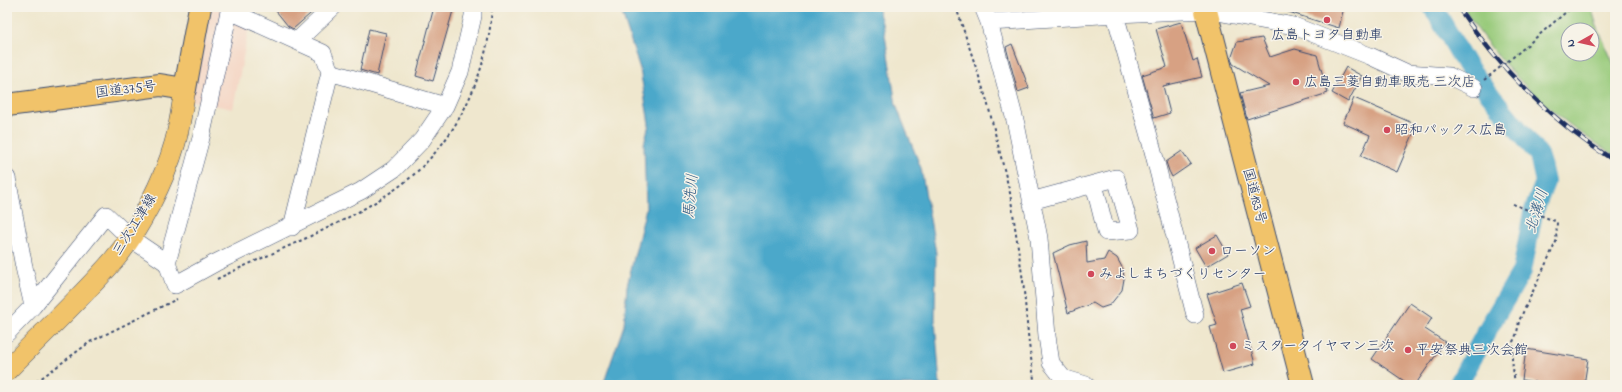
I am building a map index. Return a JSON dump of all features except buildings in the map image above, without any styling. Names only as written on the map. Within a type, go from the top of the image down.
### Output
[{"type":"highway","points":[[185,89],[200,7]]},
{"type":"highway","name":"国道183号","points":[[1206,9],[1303,385]]},
{"type":"highway","name":"国道375号","points":[[7,105],[160,85],[185,89]]},
{"type":"main road","name":"三次江津線","points":[[7,370],[114,260],[130,238],[155,195],[169,161],[176,142],[185,89]]},
{"type":"street","points":[[297,41],[333,7]]},
{"type":"street","points":[[292,226],[330,72],[323,53],[230,9],[201,138],[167,263],[174,285],[216,263],[292,226],[361,191],[394,169],[422,140],[445,106],[460,72],[473,16],[473,7]]},
{"type":"street","points":[[1086,385],[1063,378],[1051,363],[1047,336],[1039,238],[1016,124],[986,15],[1114,10],[1206,9],[1294,26],[1370,56],[1406,73],[1449,76],[1474,88]]},
{"type":"street","points":[[1114,10],[1195,315]]},
{"type":"street","points":[[330,72],[445,106]]},
{"type":"street","points":[[7,178],[33,306]]},
{"type":"street","points":[[1031,201],[1094,184]]},
{"type":"street","points":[[7,333],[33,306],[106,215],[130,238],[167,263]]},
{"type":"path","points":[[956,7],[987,101],[1010,193],[1023,281],[1034,379],[1038,385]]},
{"type":"path","points":[[1474,88],[1572,7]]},
{"type":"path","points":[[1514,204],[1557,222],[1556,242],[1519,321],[1517,333],[1513,342],[1512,359],[1515,385]]},
{"type":"shaded area","points":[[199,7],[253,7],[233,109],[182,99]]},
{"type":"green space","points":[[1463,7],[1591,7],[1596,22],[1560,22],[1560,62],[1600,62],[1600,33],[1615,67],[1615,155],[1592,141],[1550,108],[1511,71],[1494,51]]},
{"type":"water","name":"馬洗川","points":[[620,7],[877,7],[884,29],[896,105],[921,168],[936,253],[935,320],[940,385],[603,385],[624,325],[627,286],[646,208],[644,144],[649,124],[640,69]]},
{"type":"waterway","name":"北溝川","points":[[1433,7],[1467,66],[1539,155],[1545,182],[1533,213],[1522,271],[1490,325],[1458,385]]},
{"type":"railway","points":[[1458,7],[1474,30],[1509,73],[1529,93],[1570,129],[1615,161]]},
{"type":"place","name":"広島トヨタ自動車","points":[[1327,20]]},
{"type":"place","name":"広島三菱自動車販売 三次店","points":[[1296,82]]},
{"type":"place","name":"昭和パックス広島","points":[[1387,130]]},
{"type":"place","name":"ローソン","points":[[1212,251]]},
{"type":"place","name":"みよしまちづくりセンター","points":[[1091,274]]},
{"type":"place","name":"ミスタータイヤマン三次","points":[[1233,346]]},
{"type":"place","name":"平安祭典三次会館","points":[[1408,350]]}]
